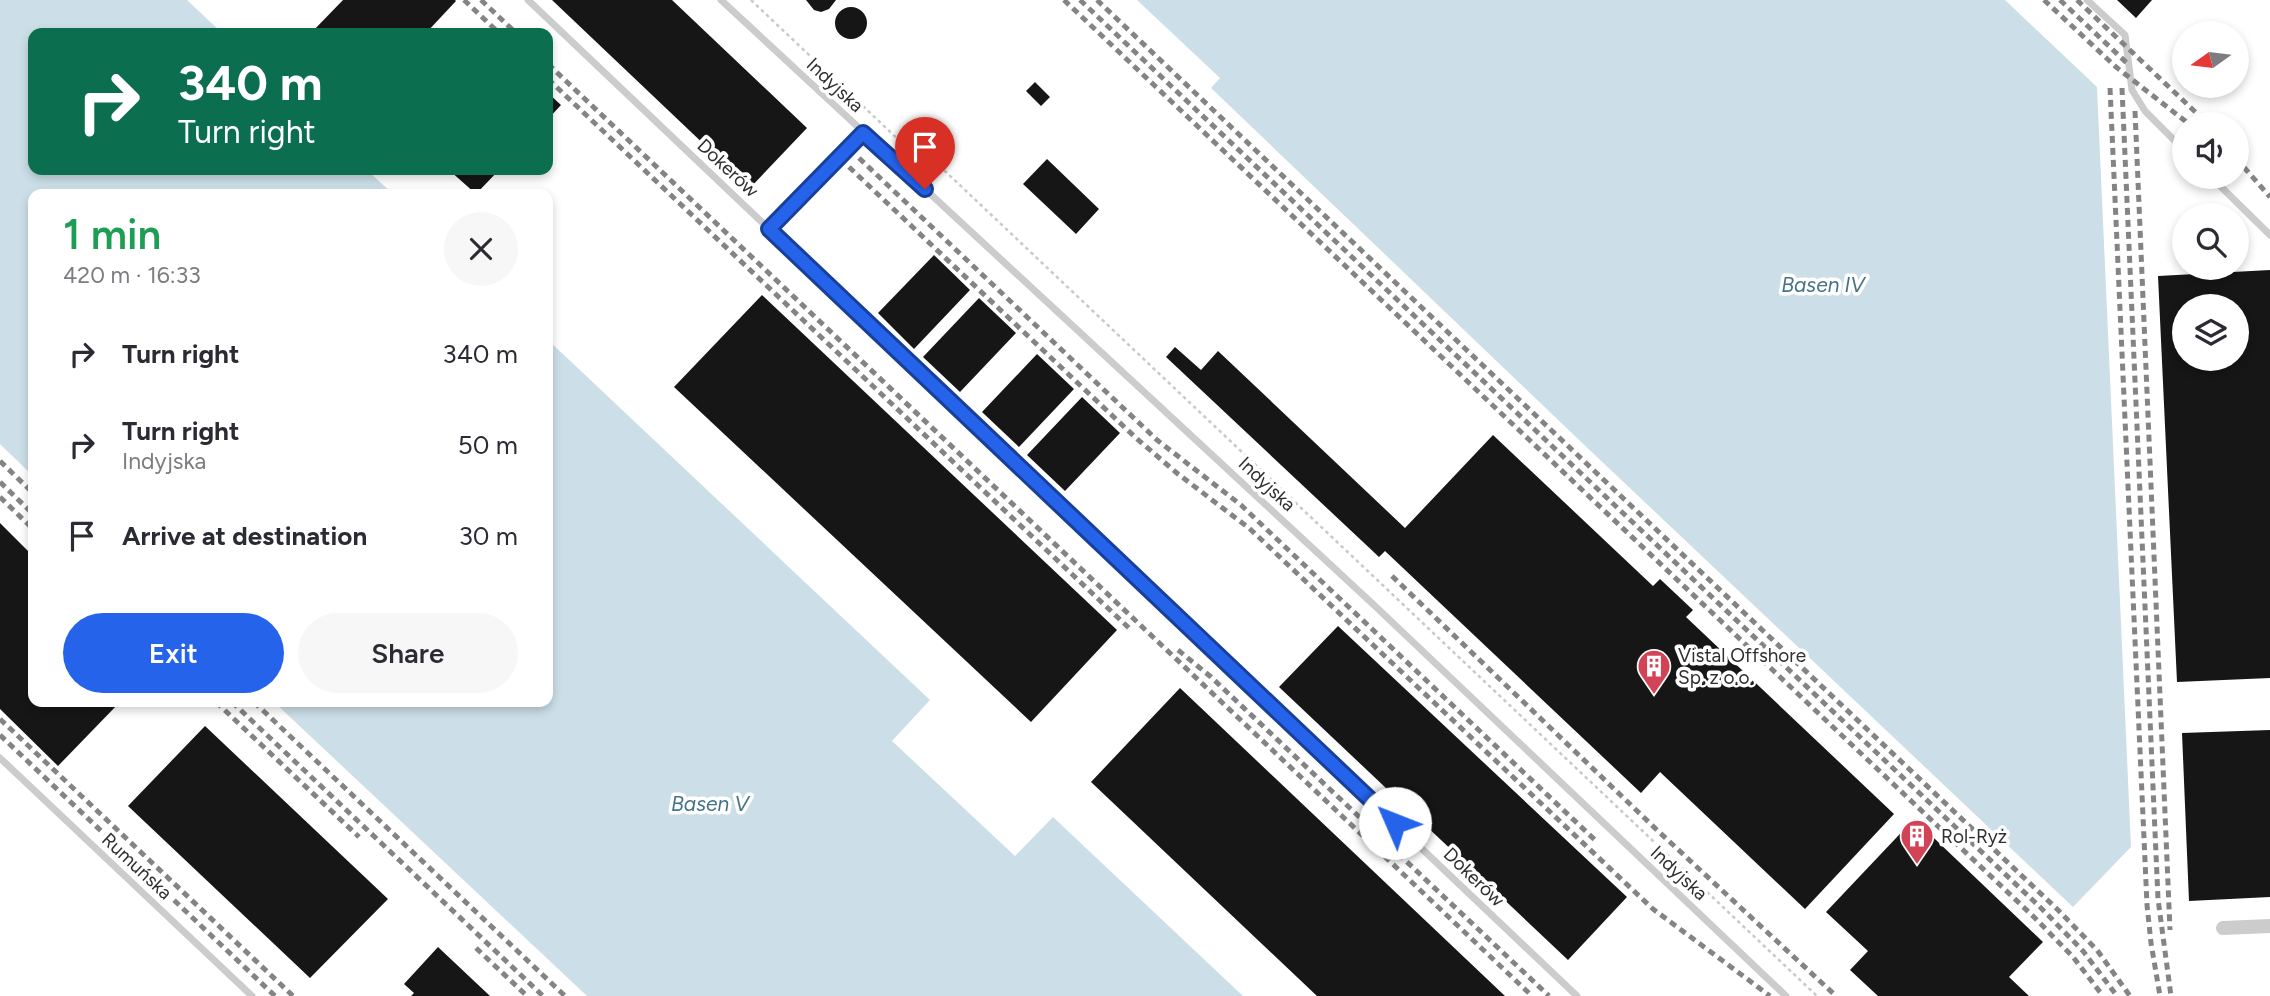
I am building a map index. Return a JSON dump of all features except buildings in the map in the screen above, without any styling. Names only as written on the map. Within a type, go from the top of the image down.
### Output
[{"type":"street","points":[[2223,928],[2270,926]]},
{"type":"lane","name":"Dokerów","points":[[528,0],[1577,996]]},
{"type":"lane","name":"Indyjska","points":[[722,0],[1376,606],[1786,996]]},
{"type":"lane","points":[[2087,0],[2124,35],[2132,90],[2145,111],[2172,138]]},
{"type":"lane","points":[[769,229],[863,133]]},
{"type":"lane","points":[[2223,189],[2270,235]]},
{"type":"lane","name":"Rumuńska","points":[[0,758],[251,996]]},
{"type":"path","points":[[751,0],[902,144],[928,155],[1816,996]]},
{"type":"water","points":[[0,0],[187,0],[217,28],[28,28],[28,175],[372,175],[388,189],[28,189],[28,471],[0,444]]},
{"type":"water","name":"Basen IV","points":[[1137,0],[2005,0],[2097,87],[2131,847],[2073,907],[1211,88],[1220,78]]},
{"type":"water","name":"Basen V","points":[[553,345],[930,700],[892,741],[1015,856],[1053,817],[1243,996],[587,996],[279,707],[553,707]]},
{"type":"railway","points":[[464,0],[494,28]]},
{"type":"railway","points":[[481,0],[511,28]]},
{"type":"railway","points":[[1064,0],[2035,918],[2073,957],[2103,996]]},
{"type":"railway","points":[[1080,0],[2041,908],[2083,951],[2117,996]]},
{"type":"railway","points":[[1097,0],[2058,910],[2097,950],[2130,996]]},
{"type":"railway","points":[[2044,0],[2116,67],[2174,112]]},
{"type":"railway","points":[[2060,0],[2129,65]]},
{"type":"railway","points":[[2077,0],[2195,112]]},
{"type":"railway","points":[[553,69],[1532,996]]},
{"type":"railway","points":[[553,84],[1130,629]]},
{"type":"railway","points":[[2110,88],[2147,905],[2160,996]]},
{"type":"railway","points":[[2122,88],[2158,899],[2171,996]]},
{"type":"railway","points":[[2135,111],[2170,930]]},
{"type":"railway","points":[[859,158],[1157,440],[1241,505],[1595,840]]},
{"type":"railway","points":[[849,167],[1136,438],[1249,528],[1653,909],[1770,996]]},
{"type":"railway","points":[[2249,173],[2270,197]]},
{"type":"railway","points":[[0,461],[28,488]]},
{"type":"railway","points":[[0,482],[28,509]]},
{"type":"railway","points":[[0,497],[28,524]]},
{"type":"railway","points":[[1392,576],[1657,830],[1836,996]]},
{"type":"railway","points":[[1178,650],[1211,677],[1549,996]]},
{"type":"railway","points":[[221,707],[359,837]]},
{"type":"railway","points":[[237,707],[543,996]]},
{"type":"railway","points":[[259,707],[565,996]]},
{"type":"railway","points":[[0,719],[293,996]]},
{"type":"railway","points":[[0,735],[275,996]]},
{"type":"railway","points":[[476,948],[527,996]]},
{"type":"place","name":"Vistal Offshore Sp. z o.o.","points":[[1654,696]]},
{"type":"place","name":"Rol-Ryż","points":[[1917,866]]},
{"type":"route","points":[[925,189],[863,133],[769,229],[1395,823]]}]
